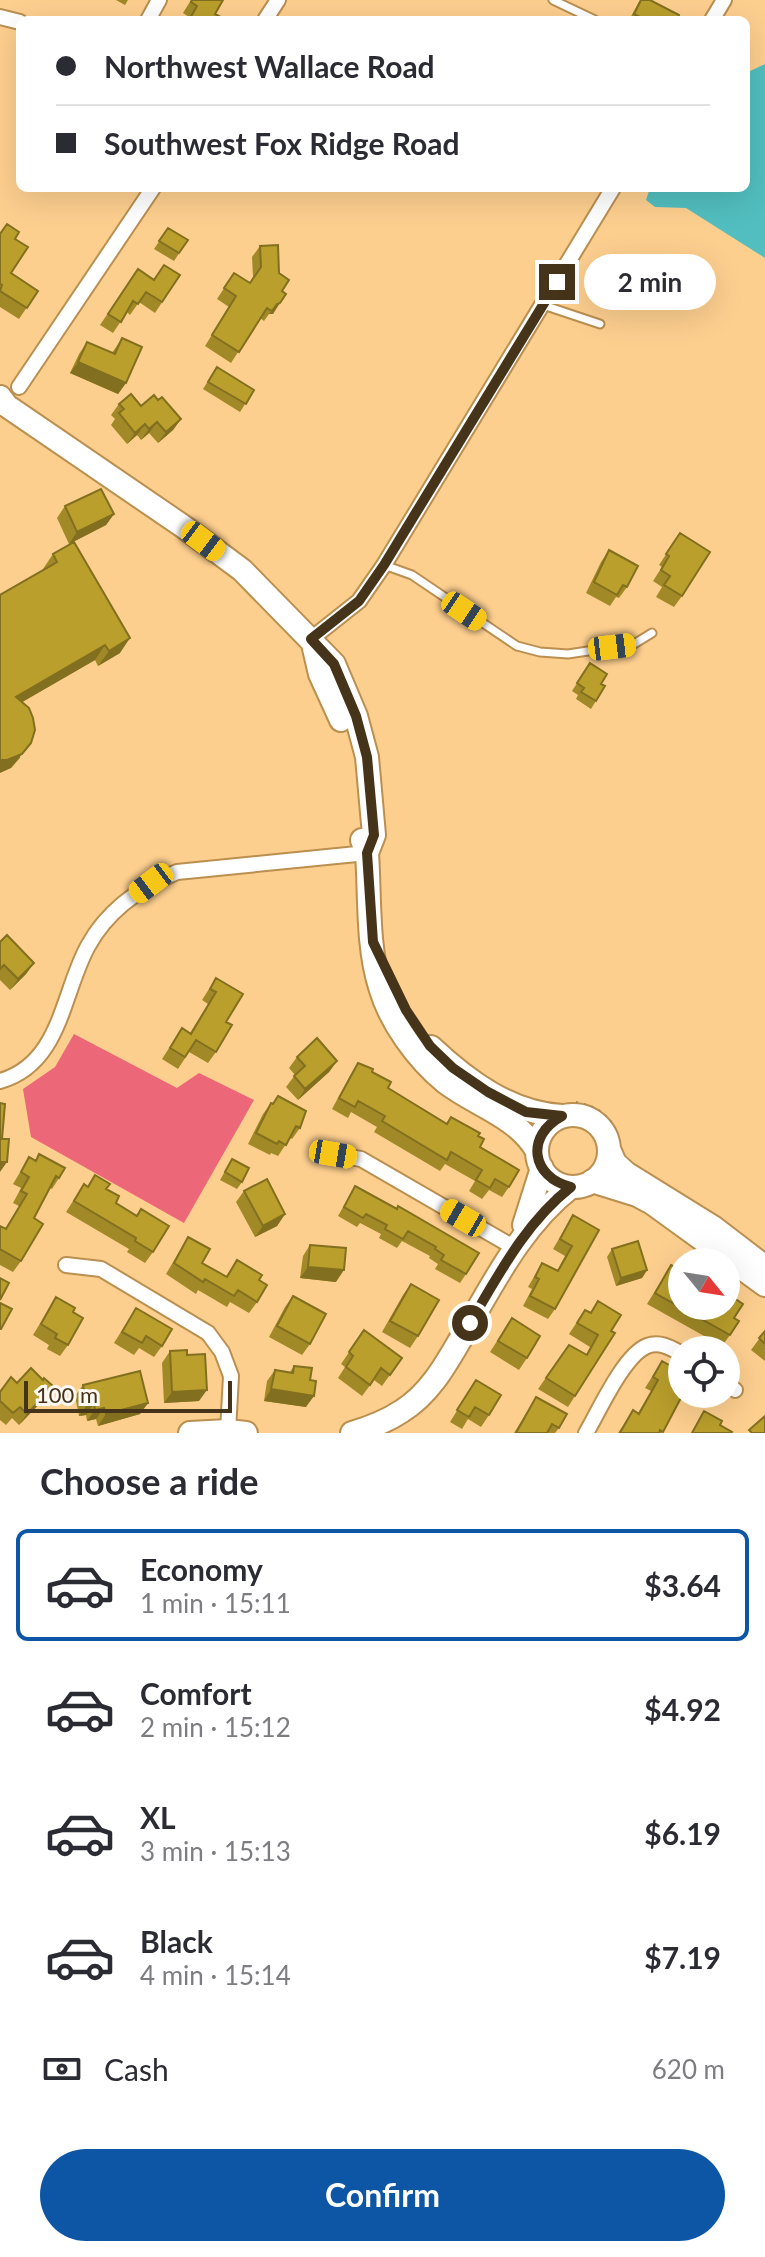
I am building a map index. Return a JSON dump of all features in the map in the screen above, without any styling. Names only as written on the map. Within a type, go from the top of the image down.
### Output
[{"type":"main road","points":[[6,399],[242,570],[311,639],[320,674],[348,740],[357,782],[360,836],[367,853],[373,942],[380,987],[394,1018],[418,1053],[446,1082],[518,1127],[530,1138],[550,1178],[637,1195],[765,1285]]},
{"type":"main road","points":[[373,942],[418,1030],[453,1068],[488,1092],[526,1112],[567,1109],[573,1115],[594,1121],[614,1143]]},
{"type":"main road","points":[[515,1248],[535,1197],[544,1130],[567,1109]]},
{"type":"main road","points":[[352,1433],[403,1411],[425,1392],[441,1373],[515,1248],[549,1204],[605,1167],[614,1143]]},
{"type":"main road","points":[[614,1143],[615,1163],[626,1173],[713,1227],[765,1267]]},
{"type":"main road","points":[[190,1433],[237,1432]]},
{"type":"street","points":[[6,399],[150,192]]},
{"type":"street","points":[[311,639],[359,601],[384,565],[611,192]]},
{"type":"street","points":[[0,1081],[9,1079],[32,1063],[48,1045],[88,946],[126,902],[151,883],[177,872],[367,853]]},
{"type":"street","points":[[333,1154],[361,1159],[515,1248]]},
{"type":"street","points":[[66,1265],[101,1269],[208,1333],[222,1352],[231,1376],[237,1432]]},
{"type":"street","points":[[586,1433],[630,1359],[645,1346],[657,1344],[668,1348]]},
{"type":"lane","points":[[553,0],[587,16]]},
{"type":"lane","points":[[543,305],[600,324]]},
{"type":"lane","points":[[384,565],[412,575],[517,646],[540,652],[568,654],[634,644],[652,633]]},
{"type":"path","points":[[567,1109],[594,1107],[605,1114],[614,1143]]},
{"type":"shaded area","points":[[74,1034],[177,1088],[199,1073],[254,1100],[184,1223],[31,1137],[23,1089],[55,1067]]},
{"type":"water","points":[[765,64],[765,258],[686,208],[655,207],[646,200],[649,192],[750,192],[750,71]]},
{"type":"building","points":[[223,0],[215,14],[219,16],[191,16],[197,6],[191,2]]},
{"type":"building","points":[[641,0],[650,0],[679,15],[638,16],[634,14]]},
{"type":"building","points":[[7,224],[19,232],[15,239],[28,247],[11,273],[38,291],[27,308],[0,291],[0,234]]},
{"type":"building","points":[[168,228],[188,240],[179,253],[159,241]]},
{"type":"building","points":[[278,245],[279,273],[289,280],[282,291],[286,294],[272,311],[267,308],[239,352],[212,335],[236,296],[224,288],[234,273],[250,283],[261,267],[260,246]]},
{"type":"building","points":[[164,265],[180,275],[162,302],[146,292],[138,304],[133,301],[121,322],[108,314],[138,269],[154,280]]},
{"type":"building","points":[[122,338],[142,347],[126,383],[78,362],[87,342],[115,354]]},
{"type":"building","points":[[217,367],[254,390],[246,404],[208,382]]},
{"type":"building","points":[[131,394],[141,406],[154,395],[158,400],[162,397],[181,419],[166,432],[157,422],[149,429],[145,424],[135,433],[119,413],[124,409],[119,404]]},
{"type":"building","points":[[101,489],[114,514],[77,532],[65,506]]},
{"type":"building","points":[[680,533],[710,552],[682,596],[664,585],[670,576],[661,570],[669,556],[666,554]]},
{"type":"building","points":[[74,542],[130,638],[109,651],[105,645],[16,697],[29,708],[35,730],[31,743],[22,754],[0,760],[0,595],[57,562],[53,554]]},
{"type":"building","points":[[609,550],[638,566],[627,587],[623,585],[617,595],[594,582]]},
{"type":"building","points":[[590,663],[607,674],[601,684],[605,686],[596,701],[581,692],[584,688],[577,683]]},
{"type":"building","points":[[7,935],[34,963],[18,979],[4,965],[0,969],[0,942]]},
{"type":"building","points":[[216,978],[243,994],[226,1022],[232,1025],[216,1052],[196,1040],[185,1057],[170,1048],[182,1028],[191,1034],[216,992],[210,989]]},
{"type":"building","points":[[317,1038],[337,1061],[305,1089],[294,1076],[305,1066],[297,1057]]},
{"type":"building","points":[[358,1063],[391,1082],[388,1088],[447,1124],[451,1117],[480,1133],[478,1136],[484,1139],[480,1147],[519,1170],[509,1187],[495,1179],[490,1188],[476,1180],[482,1170],[451,1152],[447,1160],[382,1121],[385,1116],[358,1101],[355,1107],[339,1098]]},
{"type":"building","points":[[278,1096],[306,1111],[300,1128],[296,1126],[286,1145],[279,1141],[277,1144],[256,1133],[271,1103]]},
{"type":"building","points":[[0,1103],[5,1104],[2,1139],[9,1139],[7,1162],[0,1162]]},
{"type":"building","points":[[39,1154],[65,1168],[59,1178],[56,1176],[34,1218],[43,1224],[21,1261],[0,1249],[0,1226],[6,1229],[27,1194],[21,1191],[29,1177],[21,1172],[29,1157],[36,1161]]},
{"type":"building","points":[[232,1159],[249,1168],[242,1182],[225,1172]]},
{"type":"building","points":[[95,1175],[110,1184],[106,1189],[119,1196],[116,1203],[137,1216],[141,1209],[169,1226],[153,1252],[135,1241],[136,1238],[74,1201],[84,1184],[88,1187]]},
{"type":"building","points":[[267,1179],[285,1214],[263,1226],[244,1191]]},
{"type":"building","points":[[355,1186],[397,1209],[398,1206],[479,1253],[466,1274],[441,1260],[444,1255],[436,1247],[408,1231],[403,1239],[385,1229],[387,1225],[366,1214],[363,1218],[344,1207]]},
{"type":"building","points":[[573,1215],[599,1230],[555,1309],[530,1296],[539,1279],[535,1277],[542,1263],[558,1271],[572,1246],[560,1239]]},
{"type":"building","points":[[188,1237],[210,1249],[202,1263],[227,1277],[237,1260],[262,1275],[259,1280],[267,1285],[257,1302],[238,1290],[234,1296],[205,1279],[203,1282],[174,1263]]},
{"type":"building","points":[[638,1241],[647,1270],[621,1278],[612,1249]]},
{"type":"building","points":[[310,1245],[346,1248],[344,1270],[308,1267]]},
{"type":"building","points":[[668,1270],[668,1300],[655,1293]]},
{"type":"building","points":[[0,1278],[9,1283],[0,1300]]},
{"type":"building","points":[[411,1284],[439,1300],[418,1336],[390,1321]]},
{"type":"building","points":[[293,1296],[326,1314],[310,1344],[277,1326]]},
{"type":"building","points":[[56,1297],[75,1308],[73,1312],[83,1318],[68,1345],[55,1338],[57,1334],[41,1324]]},
{"type":"building","points":[[598,1301],[621,1315],[611,1331],[615,1333],[575,1396],[546,1378],[569,1345],[587,1355],[598,1335],[577,1323],[585,1310],[591,1313]]},
{"type":"building","points":[[0,1303],[12,1309],[1,1329],[0,1329]]},
{"type":"building","points":[[136,1308],[172,1329],[162,1346],[146,1336],[142,1343],[122,1332]]},
{"type":"building","points":[[512,1318],[540,1336],[527,1358],[498,1341]]},
{"type":"building","points":[[703,1320],[737,1320],[730,1335]]},
{"type":"building","points":[[364,1330],[402,1358],[390,1375],[381,1368],[370,1385],[346,1367],[353,1356],[349,1352]]},
{"type":"building","points":[[187,1350],[187,1355],[205,1354],[207,1390],[172,1392],[170,1351]]},
{"type":"building","points":[[662,1361],[668,1364],[668,1408],[676,1408],[663,1432],[620,1433],[633,1410],[639,1414],[658,1380],[653,1377]]},
{"type":"building","points":[[294,1366],[312,1368],[310,1380],[316,1381],[314,1396],[271,1389],[275,1370],[293,1373]]},
{"type":"building","points":[[31,1368],[53,1386],[27,1414],[20,1407],[13,1413],[0,1401],[0,1392],[11,1377],[17,1383]]},
{"type":"building","points":[[140,1371],[148,1403],[106,1414],[104,1408],[95,1410],[94,1403],[87,1405],[83,1385]]},
{"type":"building","points":[[476,1380],[501,1395],[489,1415],[475,1407],[469,1417],[457,1410]]},
{"type":"building","points":[[536,1397],[567,1414],[559,1428],[552,1424],[547,1433],[516,1433]]},
{"type":"building","points":[[704,1411],[722,1421],[720,1425],[732,1432],[692,1433]]},
{"type":"building","points":[[765,1416],[765,1433],[752,1433],[749,1430]]},
{"type":"route","points":[[470,1323],[515,1248],[549,1204],[571,1187],[550,1178],[538,1160],[539,1140],[544,1130],[562,1116],[526,1112],[488,1092],[453,1068],[430,1046],[406,1010],[373,942],[367,853],[374,835],[367,757],[356,716],[334,664],[311,639],[359,601],[384,565],[557,282]]}]
